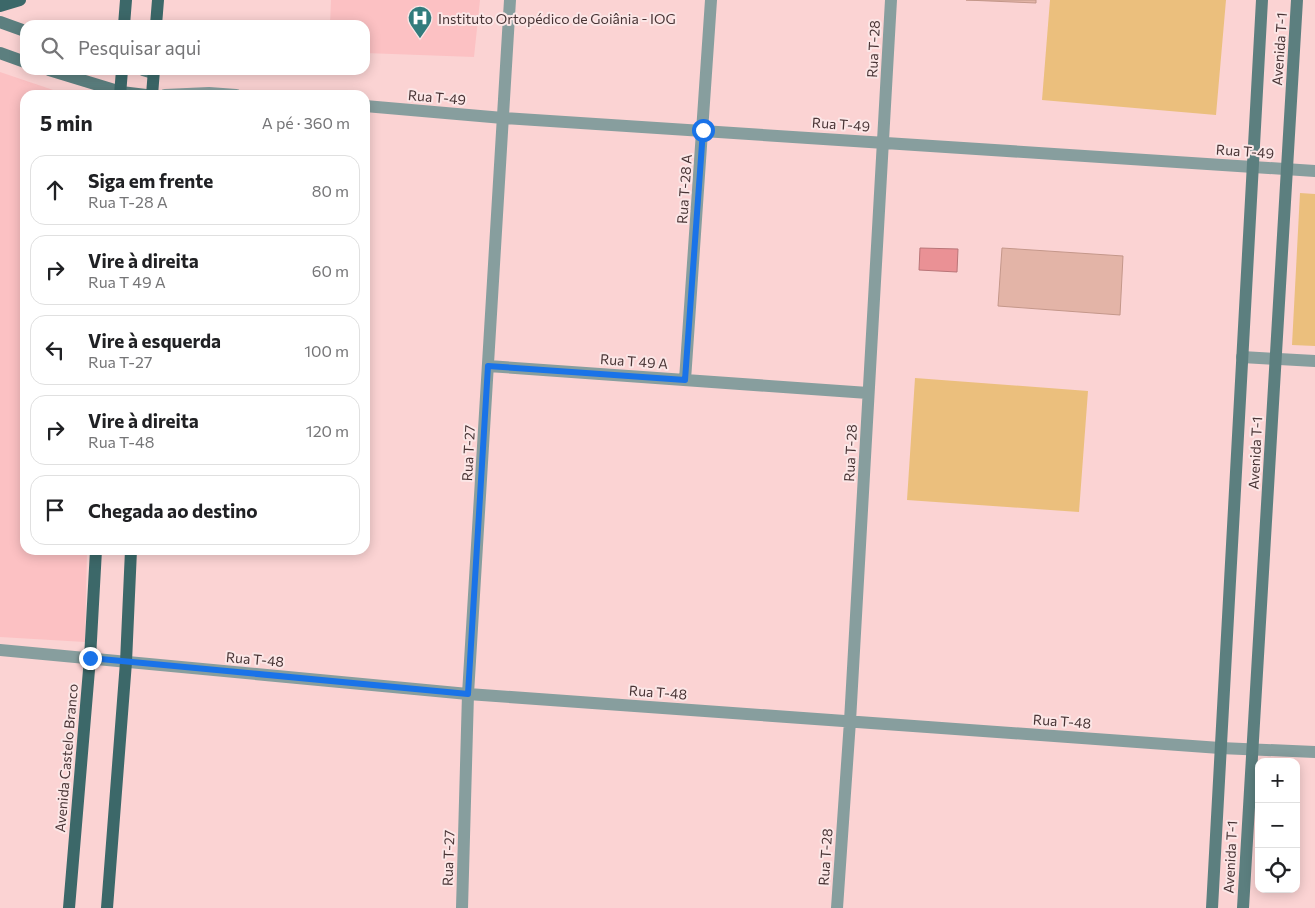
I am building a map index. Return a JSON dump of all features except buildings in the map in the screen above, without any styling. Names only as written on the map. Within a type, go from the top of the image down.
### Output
[{"type":"main road","points":[[0,6],[20,0]]},
{"type":"main road","points":[[124,20],[126,0]]},
{"type":"main road","points":[[156,20],[158,0]]},
{"type":"main road","name":"Avenida T-1","points":[[1212,908],[1262,0]]},
{"type":"main road","name":"Avenida T-1","points":[[1243,908],[1297,0]]},
{"type":"main road","points":[[0,22],[20,29]]},
{"type":"main road","points":[[0,53],[20,60]]},
{"type":"main road","points":[[64,75],[109,90]]},
{"type":"main road","points":[[121,90],[122,75]]},
{"type":"main road","points":[[150,75],[152,90]]},
{"type":"main road","name":"Avenida Castelo Branco","points":[[69,908],[90,658],[96,555]]},
{"type":"main road","points":[[107,908],[126,662],[131,555]]},
{"type":"street","name":"Rua T-27","points":[[462,908],[468,694],[510,0]]},
{"type":"street","name":"Rua T-28 A","points":[[685,380],[711,0]]},
{"type":"street","name":"Rua T-28","points":[[837,908],[850,721],[891,0]]},
{"type":"street","name":"Rua T-49","points":[[370,106],[503,118],[882,141],[1315,171]]},
{"type":"street","points":[[1242,357],[1315,361]]},
{"type":"street","name":"Rua T 49 A","points":[[488,366],[868,393]]},
{"type":"street","name":"Rua T-48","points":[[0,650],[468,694],[1220,748],[1315,752]]},
{"type":"shaded area","name":"Instituto Ortopédico de Goiânia - IOG","points":[[331,0],[480,0],[474,57],[370,53],[370,20],[330,20]]},
{"type":"shaded area","points":[[1050,0],[1226,0],[1216,115],[1042,100]]},
{"type":"shaded area","points":[[0,72],[53,90],[20,90],[20,555],[87,555],[85,642],[0,637]]},
{"type":"shaded area","points":[[1300,193],[1315,194],[1315,346],[1292,345]]},
{"type":"shaded area","points":[[920,248],[958,249],[957,272],[919,270]]},
{"type":"shaded area","points":[[915,378],[1088,391],[1079,512],[907,500]]},
{"type":"place","name":"Instituto Ortopédico de Goiânia - IOG","points":[[420,39]]},
{"type":"route","points":[[90,658],[468,694],[488,366],[685,380],[703,130]]}]
